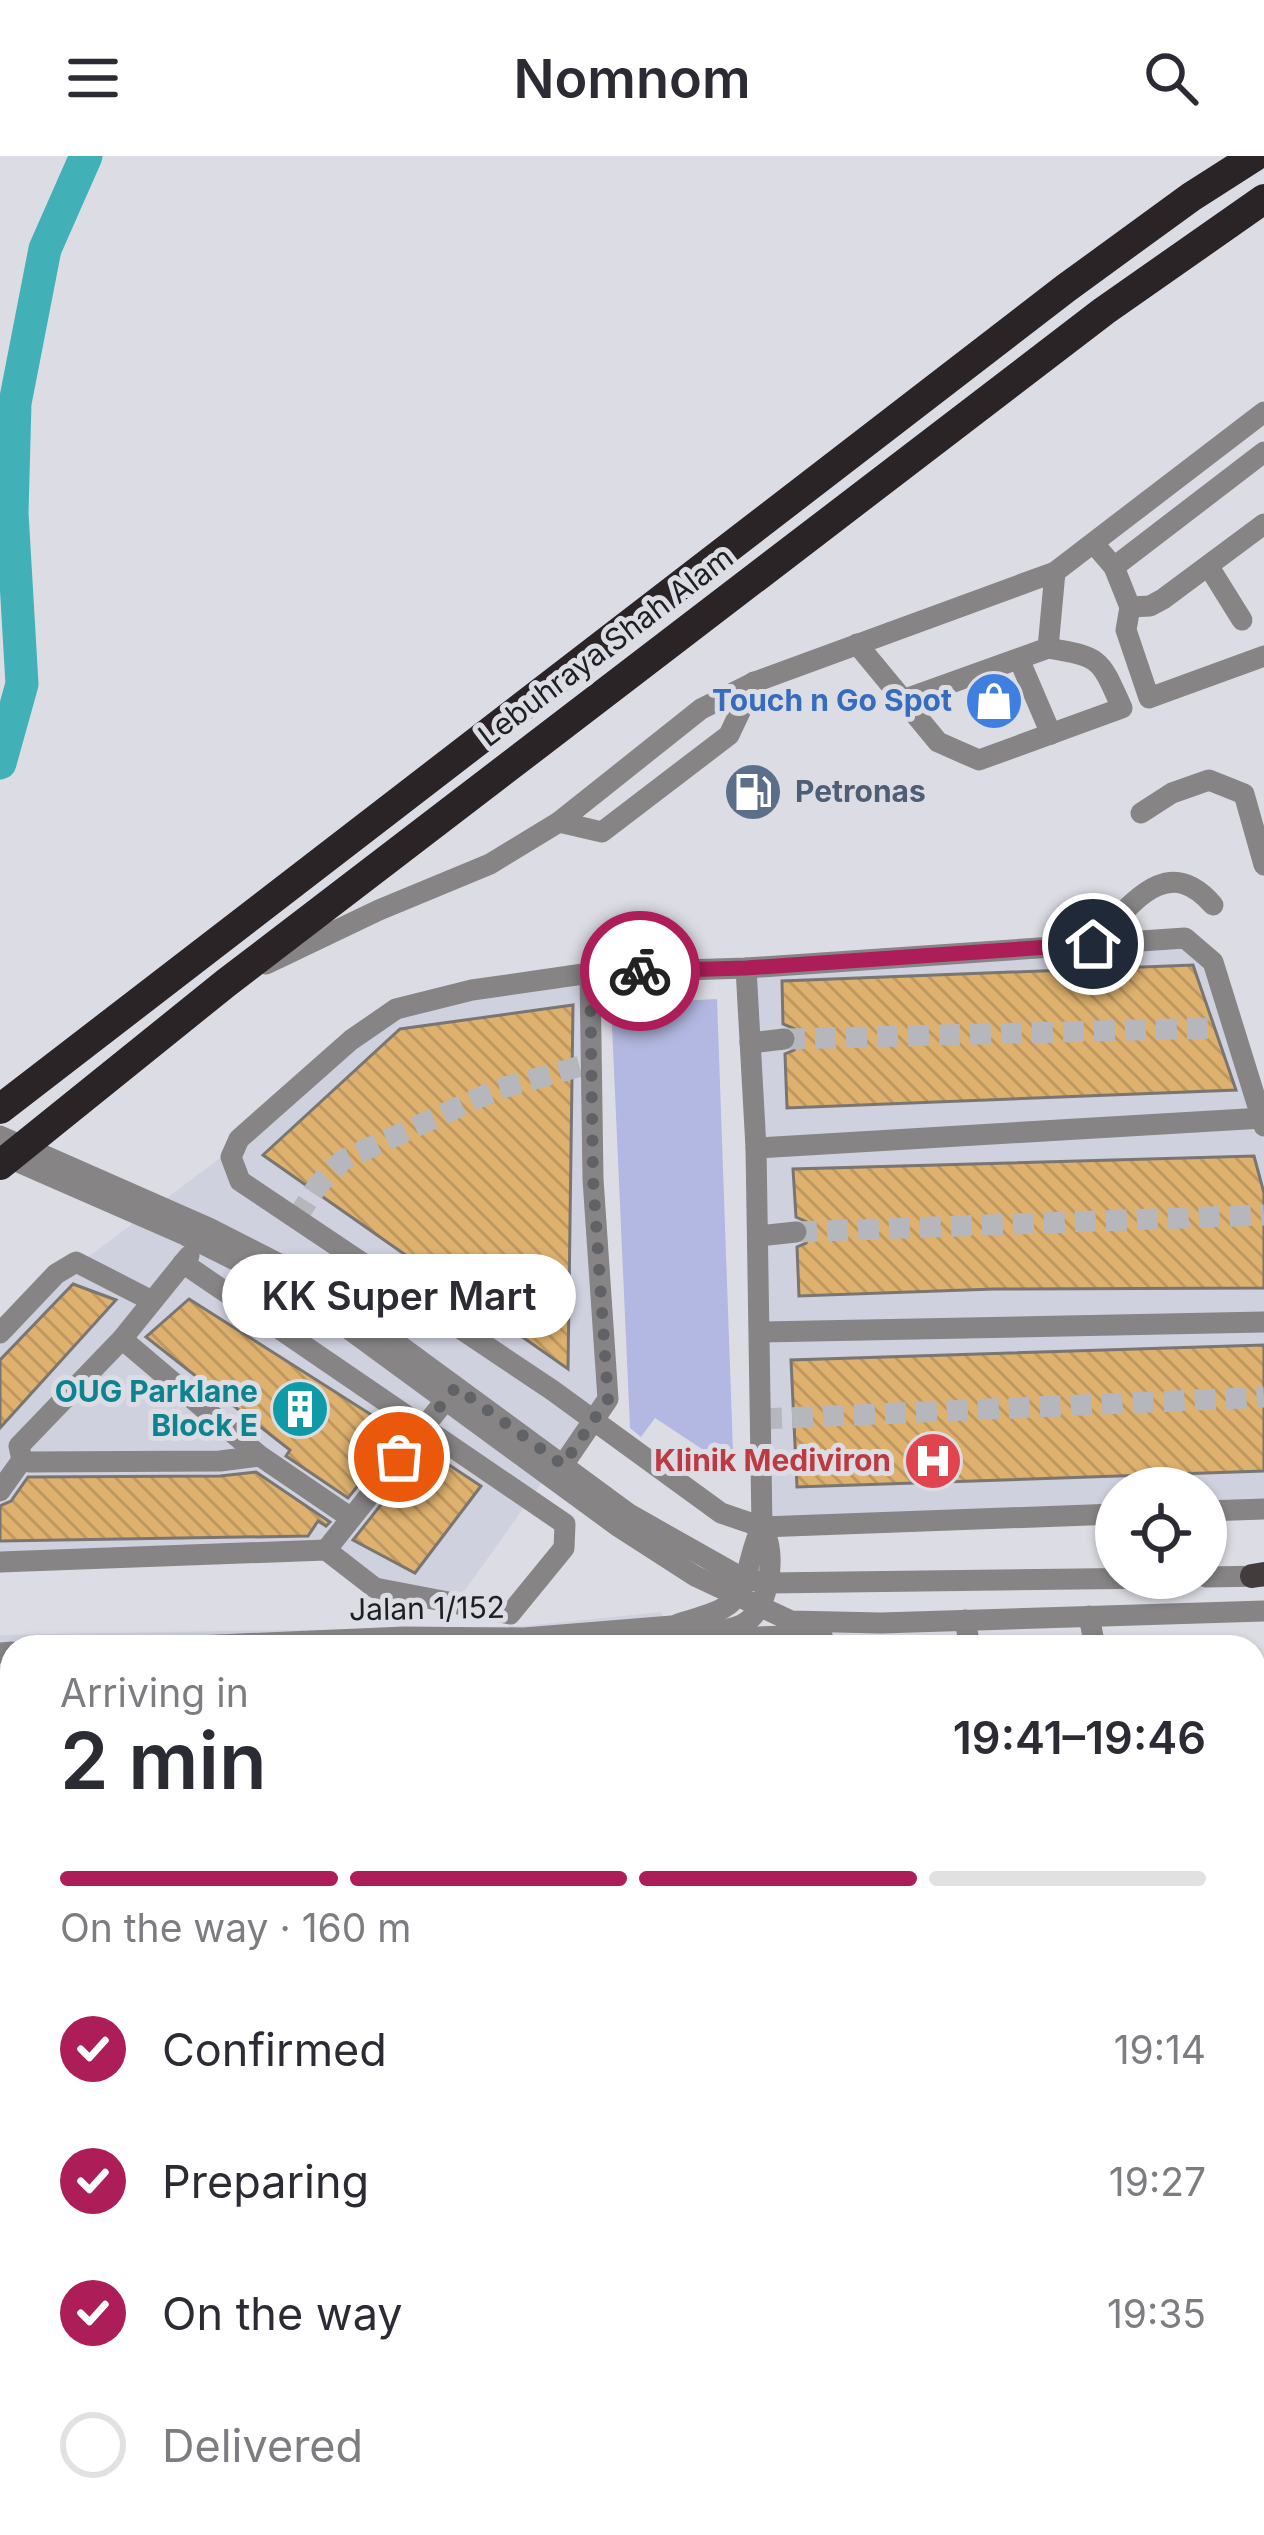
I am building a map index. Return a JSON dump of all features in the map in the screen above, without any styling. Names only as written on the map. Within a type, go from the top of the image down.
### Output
[{"type":"highway","name":"Lebuhraya Shah Alam","points":[[0,1109],[12,1094],[1066,288],[1256,156]]},
{"type":"highway","name":"Lebuhraya Shah Alam","points":[[0,1165],[226,983],[1105,311],[1264,199]]},
{"type":"street","points":[[226,983],[379,910],[490,864],[559,822],[701,709],[754,682],[1055,572],[1264,412]]},
{"type":"street","points":[[1114,567],[1264,452]]},
{"type":"street","points":[[1130,607],[1150,606],[1264,524]]},
{"type":"street","points":[[1094,545],[1114,567],[1130,607],[1126,630],[1149,698],[1264,656]]},
{"type":"street","points":[[1209,567],[1242,620]]},
{"type":"street","points":[[1048,649],[1055,572]]},
{"type":"street","points":[[857,644],[903,700],[938,742],[979,760],[1122,708],[1103,667],[1088,654],[1048,649],[903,700]]},
{"type":"street","points":[[1019,659],[1051,734]]},
{"type":"street","points":[[559,822],[602,832],[729,735],[754,682]]},
{"type":"street","points":[[1141,813],[1172,793],[1209,780],[1244,794],[1264,865]]},
{"type":"street","points":[[1093,944],[1142,892],[1171,881],[1200,890],[1214,905]]},
{"type":"street","points":[[756,1148],[1263,1122],[1225,1028],[1213,962],[1185,938],[746,968],[590,973],[472,990],[396,1009],[351,1040],[239,1139],[231,1157],[240,1180],[595,1421],[721,1513],[763,1527],[1095,1515]]},
{"type":"street","points":[[677,1628],[727,1629],[752,1618],[768,1582],[746,968]]},
{"type":"street","points":[[563,1465],[608,1399],[593,1179],[590,973]]},
{"type":"street","points":[[750,1043],[784,1039]]},
{"type":"street","points":[[0,1136],[193,1233]]},
{"type":"street","points":[[0,1154],[309,1279],[619,1527],[740,1588],[768,1582],[1095,1579]]},
{"type":"street","points":[[758,1236],[796,1232]]},
{"type":"street","points":[[0,1490],[22,1460],[19,1446],[122,1339],[184,1263],[193,1233]]},
{"type":"street","points":[[0,1333],[56,1274],[76,1262],[152,1301]]},
{"type":"street","points":[[0,1562],[326,1550],[374,1588],[510,1614],[564,1548],[565,1524],[184,1263]]},
{"type":"street","points":[[760,1331],[1264,1322]]},
{"type":"street","points":[[122,1339],[260,1456],[351,1518]]},
{"type":"street","points":[[326,1550],[451,1393]]},
{"type":"street","points":[[451,1393],[740,1588],[758,1607],[791,1622],[1264,1611]]},
{"type":"street","points":[[22,1460],[220,1461],[260,1456]]},
{"type":"street","points":[[1227,1510],[1264,1509]]},
{"type":"street","points":[[677,1628],[725,1607],[740,1588],[754,1540],[763,1527]]},
{"type":"street","points":[[1227,1576],[1260,1575]]},
{"type":"street","points":[[1089,1616],[1092,1635]]},
{"type":"street","points":[[965,1620],[968,1635]]},
{"type":"street","points":[[827,1635],[881,1623]]},
{"type":"street","points":[[881,1623],[884,1635]]},
{"type":"street","points":[[677,1628],[702,1635]]},
{"type":"street","name":"Jalan 1/152","points":[[646,1635],[677,1628]]},
{"type":"shaded area","points":[[1183,943],[1209,965],[1264,1141],[1264,1505],[1227,1506],[1227,1467],[1095,1467],[1095,1511],[767,1522],[750,972]]},
{"type":"shaded area","points":[[586,978],[603,1397],[458,1600],[375,1582],[326,1545],[0,1557],[0,1341],[60,1278],[243,1141],[398,1014]]},
{"type":"shaded area","points":[[661,1612],[673,1635],[0,1635],[524,1626]]},
{"type":"green space","points":[[717,999],[733,1451],[702,1449],[655,1418],[641,1437],[630,1428],[611,1004]]},
{"type":"building","points":[[1193,965],[1236,1090],[787,1108],[785,1054],[794,1050],[799,1038],[795,1029],[783,1024],[782,981]]},
{"type":"building","points":[[573,1005],[568,1369],[263,1155],[400,1029]]},
{"type":"building","points":[[1254,1156],[1264,1193],[1264,1288],[994,1289],[799,1296],[797,1247],[806,1243],[811,1232],[807,1222],[796,1217],[793,1169]]},
{"type":"building","name":"OUG Parklane Block E","points":[[73,1284],[116,1300],[0,1428],[0,1360]]},
{"type":"building","points":[[189,1299],[400,1433],[348,1498],[286,1456],[290,1450],[146,1337]]},
{"type":"building","points":[[1264,1345],[1264,1471],[1095,1467],[1095,1477],[797,1487],[791,1360]]},
{"type":"building","points":[[425,1449],[481,1486],[415,1573],[353,1540]]},
{"type":"building","points":[[256,1472],[330,1522],[326,1526],[318,1521],[308,1536],[0,1541],[0,1506],[11,1501],[28,1477]]},
{"type":"waterway","points":[[0,763],[22,684],[12,513],[15,403],[45,249],[86,156]]},
{"type":"tunnel","points":[[784,1039],[1216,1028]]},
{"type":"tunnel","points":[[296,1219],[318,1185],[343,1160],[498,1089],[592,1063]]},
{"type":"tunnel","points":[[796,1232],[1264,1215]]},
{"type":"tunnel","points":[[761,1419],[1264,1397]]},
{"type":"way so far","points":[[399,1457],[456,1387],[563,1465],[608,1399],[593,1179],[590,973],[640,971]]},
{"type":"place","name":"Touch n Go Spot","points":[[994,701]]},
{"type":"place","name":"Petronas","points":[[753,792]]},
{"type":"place","name":"OUG Parklane Block E","points":[[300,1409]]},
{"type":"place","name":"KK Super Mart","points":[[399,1457]]},
{"type":"place","name":"Klinik Mediviron","points":[[933,1461]]},
{"type":"route","points":[[640,971],[1093,944]]}]
